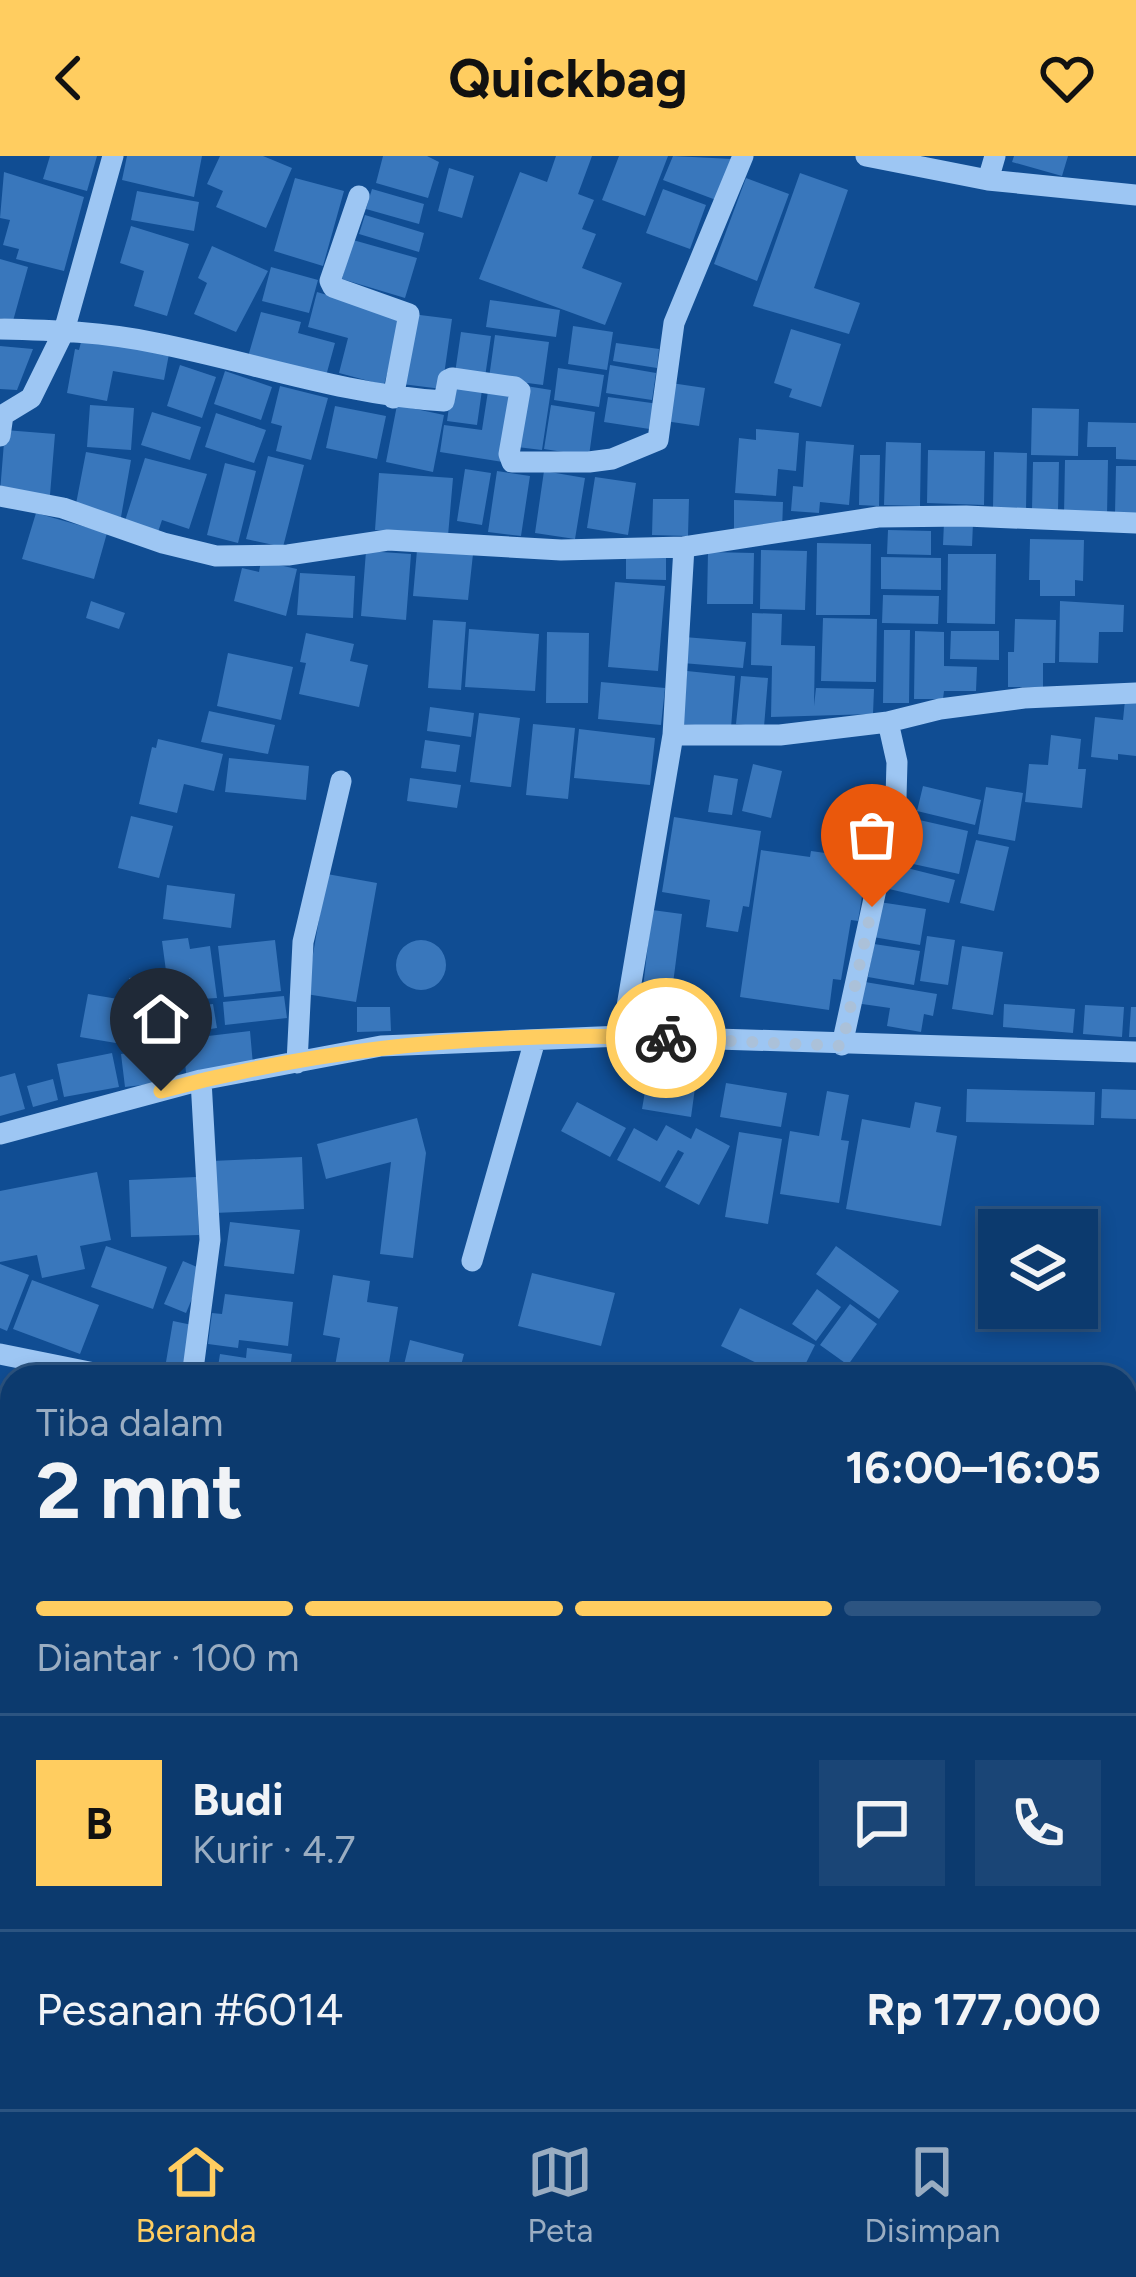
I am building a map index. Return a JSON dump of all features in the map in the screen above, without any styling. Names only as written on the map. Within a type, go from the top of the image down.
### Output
[{"type":"street","points":[[0,436],[3,415],[31,398],[64,331],[113,156]]},
{"type":"street","points":[[0,329],[154,342],[393,398],[443,401],[452,378],[515,387],[520,392],[508,454],[512,462],[612,459],[658,440],[674,323],[743,156]]},
{"type":"street","points":[[988,180],[995,156]]},
{"type":"street","points":[[881,158],[988,180],[1136,195]]},
{"type":"street","points":[[359,196],[330,281],[409,314],[393,398]]},
{"type":"street","points":[[0,496],[63,508],[216,556],[288,555],[388,540],[561,550],[684,548],[878,517],[1136,523]]},
{"type":"street","points":[[622,1036],[673,735],[684,548]]},
{"type":"street","points":[[673,735],[780,735],[1024,698],[1136,694]]},
{"type":"street","points":[[842,1046],[896,798],[897,763],[888,722]]},
{"type":"street","points":[[297,1063],[303,942],[341,781]]},
{"type":"street","points":[[0,1134],[201,1080],[382,1046],[622,1036],[1136,1052]]},
{"type":"street","points":[[472,1261],[535,1040]]},
{"type":"street","points":[[194,1365],[210,1240],[201,1080]]},
{"type":"street","points":[[0,1354],[55,1365]]},
{"type":"street","points":[[412,2109],[459,2109]]},
{"type":"building","points":[[50,156],[97,156],[87,191],[43,179]]},
{"type":"building","points":[[127,156],[202,156],[194,197],[122,180]]},
{"type":"building","points":[[220,156],[263,156],[292,168],[266,228],[216,207],[223,191],[207,184]]},
{"type":"building","points":[[383,156],[427,156],[439,162],[428,198],[376,183]]},
{"type":"building","points":[[556,156],[592,156],[578,194],[594,200],[582,229],[596,234],[582,268],[622,283],[605,325],[479,279],[520,172],[547,182]]},
{"type":"building","points":[[619,156],[668,156],[645,216],[602,200]]},
{"type":"building","points":[[673,156],[732,159],[716,200],[663,180]]},
{"type":"building","points":[[1014,156],[1068,156],[1062,176],[1012,162]]},
{"type":"building","points":[[449,168],[474,176],[462,218],[438,211]]},
{"type":"building","points":[[4,172],[84,197],[64,271],[16,259],[19,249],[3,245],[10,220],[0,218]]},
{"type":"building","points":[[800,173],[848,190],[814,288],[860,303],[849,334],[753,306]]},
{"type":"building","points":[[295,178],[344,191],[323,266],[274,251]]},
{"type":"building","points":[[746,178],[789,194],[757,281],[714,264]]},
{"type":"building","points":[[372,189],[424,204],[419,224],[366,209]]},
{"type":"building","points":[[663,189],[706,205],[690,249],[646,233]]},
{"type":"building","points":[[137,191],[199,202],[194,231],[131,220]]},
{"type":"building","points":[[365,215],[424,233],[419,252],[359,234]]},
{"type":"building","points":[[131,226],[189,244],[167,316],[134,306],[144,271],[120,263]]},
{"type":"building","points":[[353,240],[417,258],[405,298],[342,279]]},
{"type":"building","points":[[212,246],[268,271],[236,332],[194,314],[207,283],[198,278]]},
{"type":"building","points":[[0,259],[28,267],[13,321],[0,318]]},
{"type":"building","points":[[271,267],[318,280],[309,313],[262,301]]},
{"type":"building","points":[[317,292],[402,317],[384,385],[339,373],[348,338],[308,327]]},
{"type":"building","points":[[490,300],[560,310],[556,337],[486,327]]},
{"type":"building","points":[[261,312],[301,322],[298,333],[335,343],[326,376],[247,360]]},
{"type":"building","points":[[412,314],[452,319],[442,389],[402,384]]},
{"type":"building","points":[[573,326],[613,332],[607,370],[568,364]]},
{"type":"building","points":[[791,329],[841,344],[821,407],[789,397],[792,389],[774,383]]},
{"type":"building","points":[[461,332],[491,336],[485,377],[455,373]]},
{"type":"building","points":[[495,335],[549,342],[543,385],[489,378]]},
{"type":"building","points":[[82,338],[169,354],[164,380],[113,371],[107,401],[67,393],[75,349],[79,350]]},
{"type":"building","points":[[616,343],[659,349],[657,368],[613,361]]},
{"type":"building","points":[[0,346],[33,349],[17,390],[0,389]]},
{"type":"building","points":[[180,365],[216,377],[202,418],[167,406]]},
{"type":"building","points":[[610,365],[656,373],[652,400],[606,393]]},
{"type":"building","points":[[558,368],[604,375],[599,407],[554,400]]},
{"type":"building","points":[[225,371],[272,387],[261,420],[214,404]]},
{"type":"building","points":[[671,383],[705,388],[699,426],[665,421]]},
{"type":"building","points":[[280,386],[328,398],[311,460],[276,451],[282,426],[271,423]]},
{"type":"building","points":[[452,386],[482,390],[477,425],[447,421]]},
{"type":"building","points":[[526,386],[551,390],[542,450],[517,447]]},
{"type":"building","points":[[488,391],[513,394],[503,462],[440,452],[444,425],[482,430]]},
{"type":"building","points":[[608,397],[659,404],[656,430],[604,422]]},
{"type":"building","points":[[90,405],[134,408],[131,450],[87,447]]},
{"type":"building","points":[[397,405],[444,415],[433,472],[386,462]]},
{"type":"building","points":[[551,405],[595,412],[589,456],[544,449]]},
{"type":"building","points":[[335,406],[386,416],[377,459],[326,448]]},
{"type":"building","points":[[1032,408],[1079,409],[1078,456],[1031,455]]},
{"type":"building","points":[[152,412],[201,427],[190,460],[141,445]]},
{"type":"building","points":[[216,413],[266,430],[254,463],[205,447]]},
{"type":"building","points":[[1088,422],[1136,423],[1136,460],[1116,459],[1116,447],[1087,447]]},
{"type":"building","points":[[756,429],[799,433],[796,471],[778,469],[776,496],[735,493],[739,438],[756,440]]},
{"type":"building","points":[[5,430],[55,434],[50,495],[0,492]]},
{"type":"building","points":[[806,441],[854,445],[849,505],[820,502],[819,513],[791,511],[793,486],[803,487]]},
{"type":"building","points":[[886,442],[921,443],[920,506],[884,505]]},
{"type":"building","points":[[928,450],[985,451],[984,505],[927,503]]},
{"type":"building","points":[[86,452],[131,460],[121,517],[75,509]]},
{"type":"building","points":[[994,452],[1027,453],[1026,509],[993,508]]},
{"type":"building","points":[[860,455],[880,455],[879,506],[859,505]]},
{"type":"building","points":[[268,456],[304,465],[283,547],[246,539]]},
{"type":"building","points":[[145,458],[207,474],[189,529],[162,520],[157,535],[124,524]]},
{"type":"building","points":[[1065,460],[1108,460],[1107,517],[1064,516]]},
{"type":"building","points":[[1033,462],[1059,462],[1058,510],[1032,510]]},
{"type":"building","points":[[225,463],[256,471],[238,543],[207,535]]},
{"type":"building","points":[[1116,466],[1136,466],[1136,515],[1115,514]]},
{"type":"building","points":[[465,469],[491,473],[482,525],[457,521]]},
{"type":"building","points":[[497,471],[530,476],[521,536],[488,532]]},
{"type":"building","points":[[544,471],[585,478],[575,539],[535,533]]},
{"type":"building","points":[[379,473],[453,478],[448,536],[375,530]]},
{"type":"building","points":[[595,477],[636,483],[628,535],[587,528]]},
{"type":"building","points":[[653,499],[689,499],[688,536],[652,535]]},
{"type":"building","points":[[734,500],[783,502],[782,531],[734,529]]},
{"type":"building","points":[[36,513],[107,533],[94,579],[22,559]]},
{"type":"building","points":[[944,522],[973,523],[972,546],[943,545]]},
{"type":"building","points":[[888,530],[931,531],[931,555],[887,554]]},
{"type":"building","points":[[1030,539],[1084,540],[1083,581],[1075,580],[1075,596],[1040,596],[1040,580],[1029,580]]},
{"type":"building","points":[[817,543],[871,544],[870,615],[816,615]]},
{"type":"building","points":[[417,550],[473,554],[468,600],[413,596]]},
{"type":"building","points":[[761,550],[807,551],[805,610],[760,609]]},
{"type":"building","points":[[366,551],[411,554],[406,620],[361,616]]},
{"type":"building","points":[[708,552],[754,553],[753,604],[707,604]]},
{"type":"building","points":[[948,554],[996,554],[995,624],[947,623]]},
{"type":"building","points":[[626,556],[666,556],[666,580],[626,579]]},
{"type":"building","points":[[881,557],[941,558],[941,590],[881,589]]},
{"type":"building","points":[[261,561],[297,569],[286,616],[234,601],[242,568],[259,572]]},
{"type":"building","points":[[300,573],[355,576],[353,618],[297,615]]},
{"type":"building","points":[[615,582],[665,586],[658,671],[608,667]]},
{"type":"building","points":[[883,595],[939,596],[938,624],[882,623]]},
{"type":"building","points":[[91,601],[125,613],[119,629],[86,618]]},
{"type":"building","points":[[1060,601],[1124,605],[1123,632],[1099,632],[1098,663],[1059,662]]},
{"type":"building","points":[[752,613],[782,614],[781,645],[815,646],[814,706],[816,688],[874,689],[873,714],[771,717],[772,666],[751,665]]},
{"type":"building","points":[[823,618],[877,619],[876,682],[821,681]]},
{"type":"building","points":[[1015,619],[1056,620],[1055,663],[1043,663],[1043,687],[1008,687]]},
{"type":"building","points":[[433,620],[466,622],[461,690],[428,688]]},
{"type":"building","points":[[469,629],[539,634],[535,691],[465,687]]},
{"type":"building","points":[[884,630],[910,630],[909,703],[883,703]]},
{"type":"building","points":[[915,631],[944,632],[944,666],[977,667],[976,691],[944,691],[943,699],[914,699]]},
{"type":"building","points":[[951,631],[999,631],[999,660],[950,659]]},
{"type":"building","points":[[547,632],[589,633],[588,703],[546,703]]},
{"type":"building","points":[[306,633],[354,644],[350,661],[368,665],[359,707],[299,694]]},
{"type":"building","points":[[684,637],[746,642],[743,668],[682,663]]},
{"type":"building","points":[[228,653],[293,667],[281,720],[217,706]]},
{"type":"building","points":[[687,671],[735,676],[731,728],[683,724]]},
{"type":"building","points":[[741,676],[768,678],[764,727],[736,724]]},
{"type":"building","points":[[601,682],[665,688],[661,725],[598,719]]},
{"type":"building","points":[[1125,700],[1136,701],[1136,756],[1091,757],[1095,717],[1123,720]]},
{"type":"building","points":[[430,707],[474,713],[471,737],[427,731]]},
{"type":"building","points":[[209,711],[275,725],[268,754],[201,742]]},
{"type":"building","points":[[479,713],[520,718],[511,787],[470,782]]},
{"type":"building","points":[[533,724],[575,728],[568,799],[526,795]]},
{"type":"building","points":[[579,729],[655,738],[650,785],[574,778]]},
{"type":"building","points":[[1051,735],[1081,739],[1078,769],[1086,769],[1082,808],[1025,802],[1029,764],[1048,765]]},
{"type":"building","points":[[158,739],[223,754],[214,791],[184,784],[177,813],[139,804]]},
{"type":"building","points":[[425,740],[460,745],[456,772],[421,768]]},
{"type":"building","points":[[229,758],[309,766],[306,800],[225,792]]},
{"type":"building","points":[[753,764],[782,771],[771,818],[742,811]]},
{"type":"building","points":[[714,775],[738,779],[732,815],[708,812]]},
{"type":"building","points":[[410,778],[461,785],[457,808],[407,801]]},
{"type":"building","points":[[923,786],[981,800],[975,825],[917,811]]},
{"type":"building","points":[[986,787],[1023,793],[1015,841],[978,834]]},
{"type":"building","points":[[131,816],[173,826],[159,878],[118,868]]},
{"type":"building","points":[[674,817],[761,831],[749,907],[743,906],[738,932],[706,927],[710,900],[662,892]]},
{"type":"building","points":[[915,819],[968,831],[959,874],[904,862]]},
{"type":"building","points":[[976,840],[1009,847],[994,911],[960,903]]},
{"type":"building","points":[[761,850],[868,859],[858,921],[851,920],[841,980],[833,979],[829,1010],[740,997]]},
{"type":"building","points":[[895,865],[955,880],[949,903],[889,889]]},
{"type":"building","points":[[327,874],[377,883],[356,1002],[306,994]]},
{"type":"building","points":[[167,885],[235,894],[231,928],[163,919]]},
{"type":"building","points":[[879,902],[926,909],[920,945],[873,937]]},
{"type":"building","points":[[652,910],[682,914],[671,999],[642,996]]},
{"type":"building","points":[[927,936],[955,940],[948,985],[920,981]]},
{"type":"building","points":[[188,938],[190,949],[210,946],[217,998],[170,1001],[162,941]]},
{"type":"building","points":[[275,940],[281,991],[224,997],[218,946]]},
{"type":"building","points":[[421,940],[439,947],[446,965],[439,983],[421,990],[403,983],[396,965],[403,947]]},
{"type":"building","points":[[874,944],[920,951],[914,985],[868,977]]},
{"type":"building","points":[[962,946],[1003,952],[993,1015],[952,1009]]},
{"type":"building","points":[[161,974],[170,1036],[138,1041],[129,978]]},
{"type":"building","points":[[859,981],[937,994],[933,1016],[924,1014],[921,1032],[887,1026],[890,1008],[855,1003]]},
{"type":"building","points":[[88,994],[124,1000],[116,1043],[80,1037]]},
{"type":"building","points":[[284,996],[287,1018],[225,1025],[223,1002]]},
{"type":"building","points":[[213,1004],[217,1028],[177,1034],[173,1009]]},
{"type":"building","points":[[1004,1004],[1075,1009],[1073,1033],[1003,1027]]},
{"type":"building","points":[[1085,1005],[1124,1007],[1122,1037],[1083,1034]]},
{"type":"building","points":[[357,1007],[390,1007],[391,1031],[357,1032]]},
{"type":"building","points":[[1131,1007],[1136,1007],[1136,1037],[1129,1037]]},
{"type":"building","points":[[250,1031],[253,1065],[186,1073],[183,1039]]},
{"type":"building","points":[[174,1048],[177,1081],[125,1087],[121,1054]]},
{"type":"building","points":[[112,1053],[119,1087],[64,1097],[57,1064]]},
{"type":"building","points":[[15,1073],[25,1109],[0,1116],[0,1077]]},
{"type":"building","points":[[53,1079],[58,1100],[33,1107],[27,1086]]},
{"type":"building","points":[[647,1080],[695,1088],[691,1117],[642,1109]]},
{"type":"building","points":[[726,1083],[787,1093],[781,1127],[720,1117]]},
{"type":"building","points":[[967,1089],[1095,1092],[1094,1125],[966,1122]]},
{"type":"building","points":[[1102,1089],[1136,1090],[1136,1119],[1101,1118]]},
{"type":"building","points":[[827,1091],[849,1095],[841,1140],[849,1141],[839,1203],[780,1194],[790,1131],[819,1136]]},
{"type":"building","points":[[577,1102],[626,1128],[610,1157],[561,1131]]},
{"type":"building","points":[[915,1102],[941,1107],[936,1132],[957,1136],[941,1226],[846,1209],[862,1119],[910,1128]]},
{"type":"building","points":[[417,1118],[426,1153],[413,1258],[380,1254],[391,1162],[326,1179],[317,1144]]},
{"type":"building","points":[[666,1125],[691,1139],[696,1128],[730,1146],[699,1205],[665,1187],[684,1153],[678,1150],[660,1182],[617,1160],[634,1128],[657,1141]]},
{"type":"building","points":[[739,1132],[782,1139],[768,1224],[725,1217]]},
{"type":"building","points":[[302,1157],[304,1209],[214,1213],[212,1161]]},
{"type":"building","points":[[97,1172],[111,1240],[80,1246],[85,1269],[42,1278],[37,1255],[0,1262],[0,1191]]},
{"type":"building","points":[[196,1177],[199,1235],[131,1237],[129,1180]]},
{"type":"building","points":[[230,1222],[300,1230],[294,1274],[224,1266]]},
{"type":"building","points":[[106,1246],[167,1267],[153,1309],[91,1287]]},
{"type":"building","points":[[836,1246],[899,1291],[879,1319],[816,1274]]},
{"type":"building","points":[[183,1261],[204,1270],[186,1313],[164,1304]]},
{"type":"building","points":[[0,1264],[29,1275],[7,1331],[0,1328]]},
{"type":"building","points":[[532,1273],[615,1293],[601,1346],[518,1326]]},
{"type":"building","points":[[333,1275],[370,1281],[367,1302],[398,1307],[389,1365],[335,1365],[340,1338],[323,1335]]},
{"type":"building","points":[[32,1280],[99,1305],[80,1354],[13,1329]]},
{"type":"building","points":[[817,1289],[841,1307],[816,1341],[792,1324]]},
{"type":"building","points":[[225,1294],[293,1302],[288,1346],[239,1340],[238,1348],[208,1344],[212,1313],[222,1314]]},
{"type":"building","points":[[850,1304],[877,1324],[848,1365],[820,1345]]},
{"type":"building","points":[[740,1308],[815,1345],[805,1365],[761,1365],[721,1346]]},
{"type":"building","points":[[173,1321],[192,1325],[184,1365],[166,1362]]},
{"type":"building","points":[[410,1340],[464,1354],[461,1365],[404,1365]]},
{"type":"building","points":[[247,1348],[292,1354],[291,1365],[218,1365],[220,1354],[246,1358]]},
{"type":"way so far","points":[[666,1038],[842,1046],[872,907]]},
{"type":"route","points":[[161,1091],[382,1046],[666,1038]]}]
